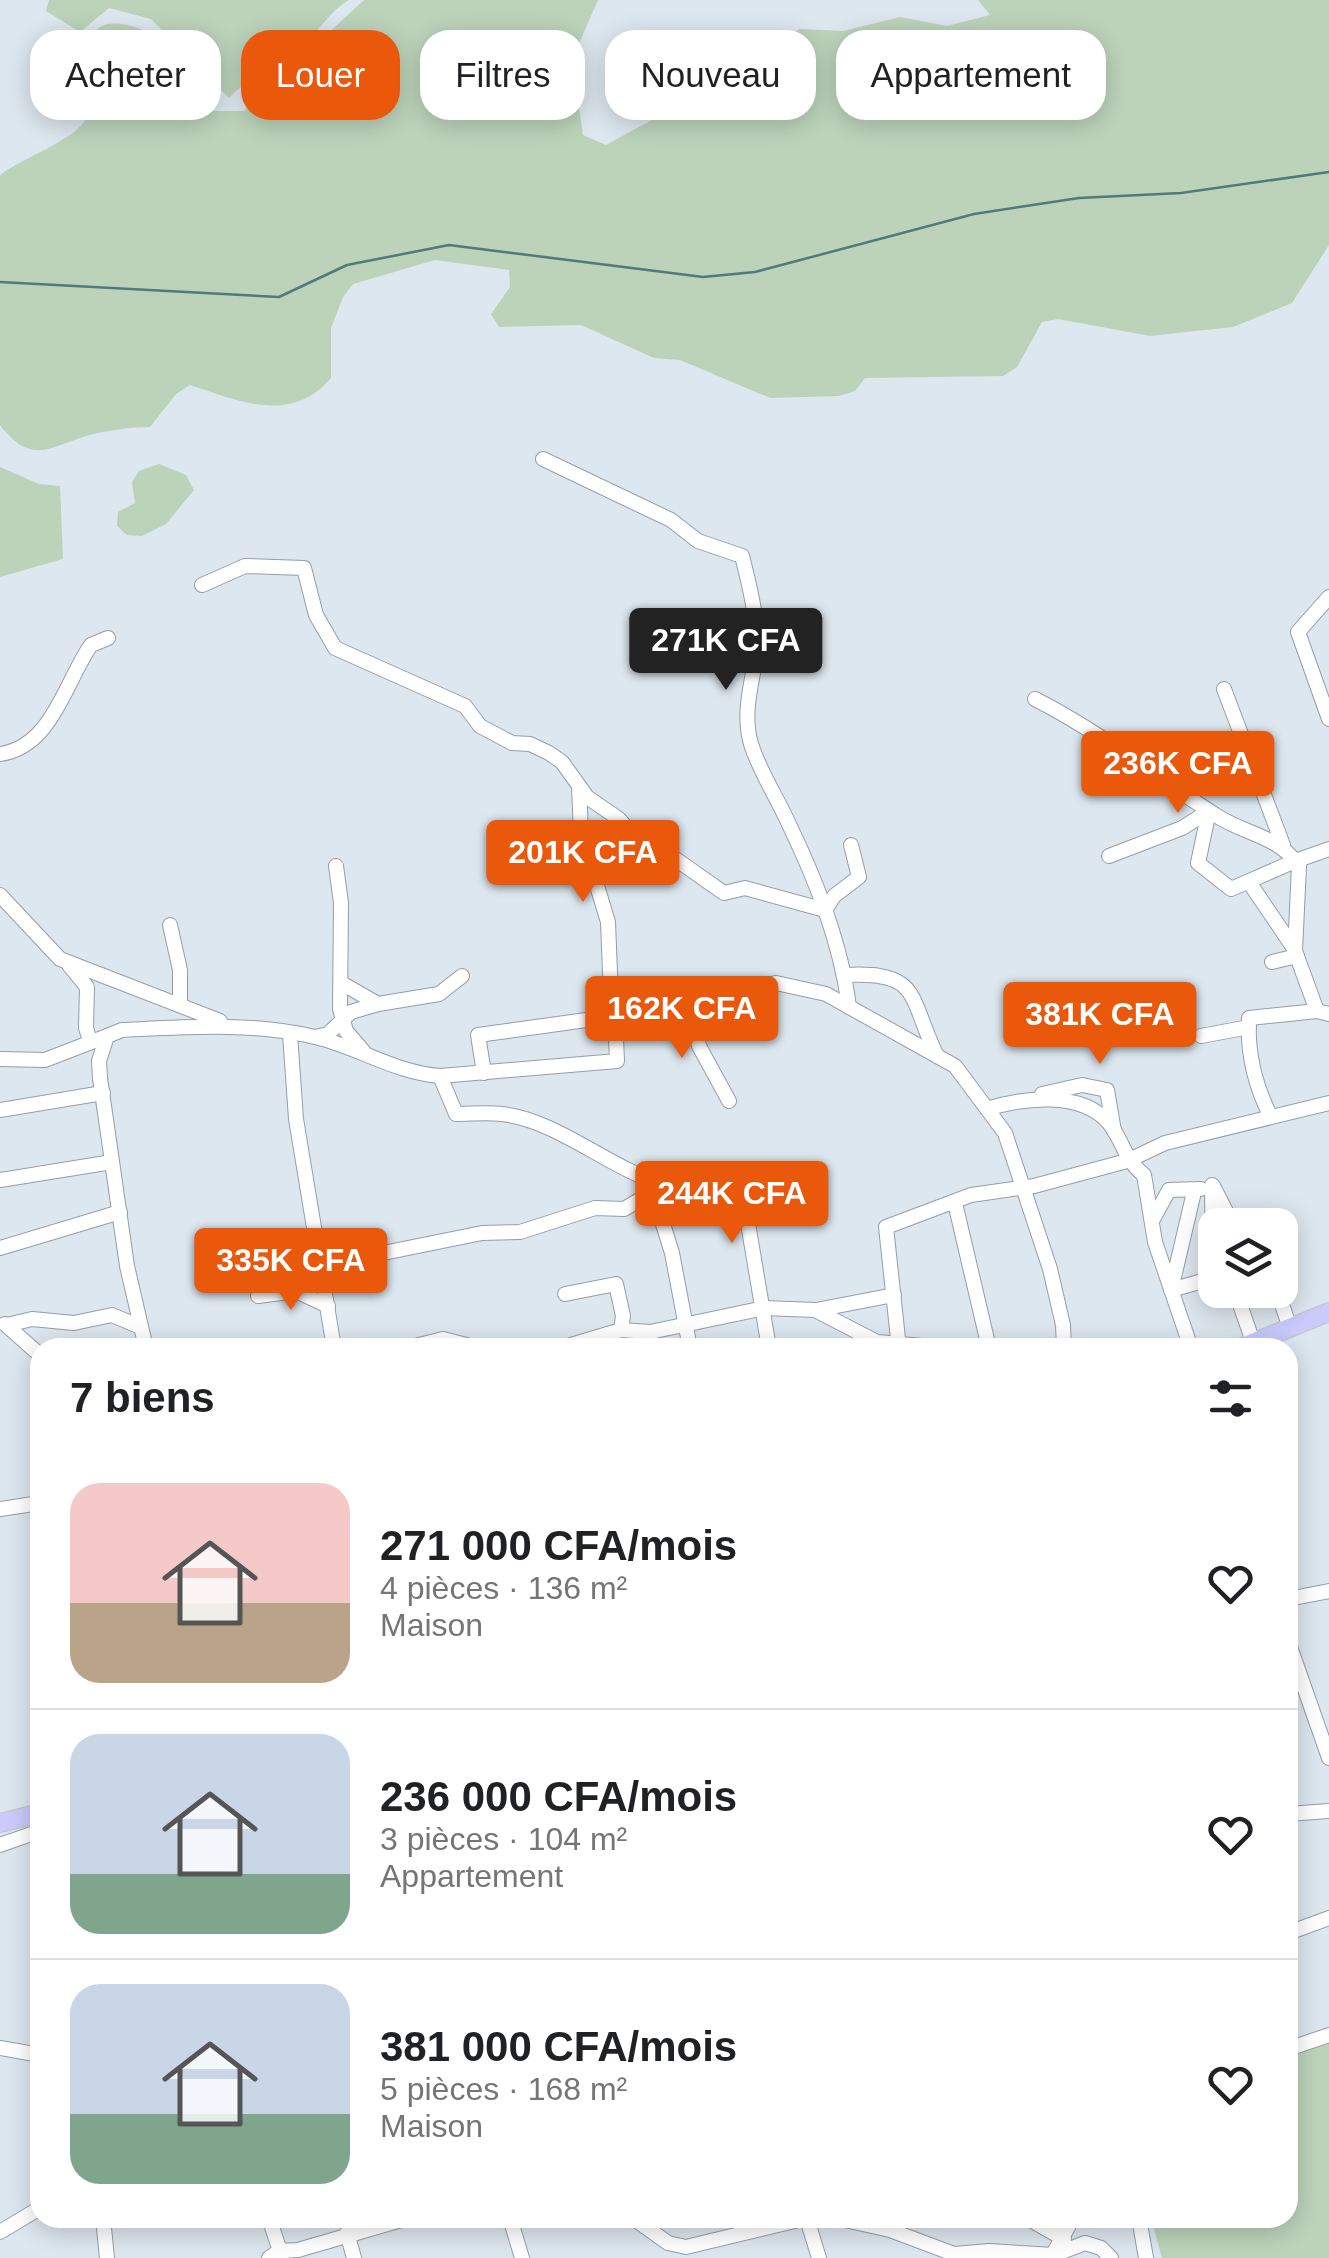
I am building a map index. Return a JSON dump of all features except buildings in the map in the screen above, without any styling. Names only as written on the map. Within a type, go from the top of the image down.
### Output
[{"type":"main road","points":[[1264,1338],[1329,1312]]},
{"type":"main road","points":[[0,1823],[30,1816]]},
{"type":"street","points":[[543,459],[671,520],[698,541],[742,556],[756,660],[749,682],[750,740],[825,910],[845,975],[849,1007]]},
{"type":"street","points":[[202,585],[245,566],[304,568],[316,615],[335,648],[464,706],[480,726],[512,743],[540,747],[562,762],[579,785],[641,844],[667,853],[724,893],[745,888],[825,910]]},
{"type":"street","points":[[1329,598],[1298,632],[1329,719]]},
{"type":"street","points":[[0,754],[28,745],[66,696],[91,645],[108,638]]},
{"type":"street","points":[[1224,689],[1282,845],[1299,866],[1296,954]]},
{"type":"street","points":[[1035,699],[1074,719],[1209,811],[1282,845]]},
{"type":"street","points":[[0,1060],[45,1060],[122,1030],[228,1025],[315,1037],[414,1074],[440,1076],[617,1061],[618,1012],[611,998],[608,922],[581,833],[579,785]]},
{"type":"street","points":[[1109,856],[1182,828],[1209,811]]},
{"type":"street","points":[[1209,811],[1198,864],[1231,889],[1329,849]]},
{"type":"street","points":[[825,910],[834,896],[859,877],[851,845]]},
{"type":"street","points":[[336,866],[343,1022],[366,1054]]},
{"type":"street","points":[[1249,882],[1296,954],[1323,1012],[1249,1018],[1258,1090],[1270,1115]]},
{"type":"street","points":[[0,895],[87,987],[86,1028],[90,1041]]},
{"type":"street","points":[[170,925],[180,970],[180,1006]]},
{"type":"street","points":[[1272,962],[1296,954]]},
{"type":"street","points":[[60,959],[228,1025]]},
{"type":"street","points":[[845,975],[874,974],[902,982],[912,990],[916,1012],[937,1056]]},
{"type":"street","points":[[315,1037],[343,1022],[351,1012],[439,994],[462,976]]},
{"type":"street","points":[[484,1073],[478,1035],[776,983],[826,994],[955,1066],[1005,1133],[1050,1268],[1064,1338]]},
{"type":"street","points":[[343,984],[378,1004]]},
{"type":"street","points":[[689,999],[699,1046],[729,1101]]},
{"type":"street","points":[[1200,1036],[1249,1026]]},
{"type":"street","points":[[290,1034],[296,1119],[333,1338]]},
{"type":"street","points":[[107,1036],[99,1061],[142,1338]]},
{"type":"street","points":[[318,1266],[482,1232],[520,1232],[595,1208],[624,1209],[665,1185],[599,1159],[534,1123],[504,1114],[456,1114],[440,1076]]},
{"type":"street","points":[[987,1109],[1082,1086],[1107,1090],[1115,1137]]},
{"type":"street","points":[[0,1110],[103,1093]]},
{"type":"street","points":[[1021,1099],[1056,1100],[1088,1109],[1108,1123],[1127,1161],[1144,1175],[1152,1222],[1188,1338]]},
{"type":"street","points":[[898,1338],[886,1226],[971,1195],[1022,1188],[1127,1161],[1165,1143],[1329,1103]]},
{"type":"street","points":[[0,1180],[112,1162]]},
{"type":"street","points":[[740,1176],[768,1338]]},
{"type":"street","points":[[1152,1222],[1169,1190],[1194,1192],[1212,1185]]},
{"type":"street","points":[[1212,1185],[1224,1208]]},
{"type":"street","points":[[1212,1185],[1212,1208]]},
{"type":"street","points":[[654,1192],[672,1254],[687,1338]]},
{"type":"street","points":[[1172,1290],[1194,1192]]},
{"type":"street","points":[[955,1203],[987,1338]]},
{"type":"street","points":[[0,1248],[120,1212]]},
{"type":"street","points":[[1172,1290],[1198,1283]]},
{"type":"street","points":[[565,1294],[616,1284],[623,1316],[620,1330]]},
{"type":"street","points":[[258,1296],[296,1291],[328,1306]]},
{"type":"street","points":[[654,1338],[683,1322],[764,1308],[816,1310],[894,1296]]},
{"type":"street","points":[[1239,1308],[1245,1338]]},
{"type":"street","points":[[1283,1308],[1290,1328]]},
{"type":"street","points":[[816,1310],[869,1338]]},
{"type":"street","points":[[3,1323],[32,1319],[74,1323],[112,1315],[138,1326]]},
{"type":"street","points":[[3,1323],[30,1346]]},
{"type":"street","points":[[594,1338],[620,1330],[644,1338]]},
{"type":"street","points":[[0,1509],[30,1505]]},
{"type":"street","points":[[1298,1601],[1329,1591]]},
{"type":"street","points":[[1298,1670],[1329,1758]]},
{"type":"street","points":[[1298,1813],[1329,1811]]},
{"type":"street","points":[[0,1845],[30,1834]]},
{"type":"street","points":[[1298,1929],[1329,1918]]},
{"type":"street","points":[[1298,2045],[1329,2035]]},
{"type":"street","points":[[0,2048],[30,2053]]},
{"type":"street","points":[[0,2232],[30,2214]]},
{"type":"street","points":[[104,2228],[107,2258]]},
{"type":"street","points":[[272,2228],[277,2256],[348,2228]]},
{"type":"street","points":[[350,2228],[354,2258]]},
{"type":"street","points":[[513,2228],[522,2258]]},
{"type":"street","points":[[647,2228],[668,2243],[694,2251],[773,2228]]},
{"type":"street","points":[[810,2228],[819,2258]]},
{"type":"street","points":[[881,2228],[954,2254],[989,2251],[1050,2256],[1084,2244],[1101,2248],[1111,2258]]},
{"type":"street","points":[[1045,2228],[1064,2239]]},
{"type":"street","points":[[1050,2256],[1069,2228]]},
{"type":"street","points":[[1141,2228],[1146,2258]]},
{"type":"green space","points":[[49,0],[349,0],[317,30],[241,30],[241,88],[229,98],[221,90],[221,30],[162,30],[151,19],[109,8],[82,30],[77,30],[46,11]]},
{"type":"green space","points":[[364,0],[598,0],[585,30],[420,30],[420,120],[581,120],[583,135],[606,145],[652,120],[816,120],[816,30],[799,29],[836,31],[836,120],[1106,120],[1106,30],[848,30],[900,17],[947,26],[990,15],[978,0],[1329,0],[1329,245],[1292,303],[1233,327],[1150,336],[1058,319],[1042,322],[1017,367],[1003,376],[865,378],[855,391],[839,396],[770,398],[680,360],[654,358],[581,325],[499,327],[491,314],[510,287],[509,270],[435,260],[353,284],[343,297],[331,328],[331,378],[299,401],[264,405],[190,385],[176,394],[150,427],[93,434],[44,450],[33,450],[12,438],[0,425],[0,175],[70,135],[85,120],[221,120],[221,111],[241,111],[241,120],[400,120],[400,30],[332,30]]},
{"type":"green space","points":[[116,24],[141,30],[98,30]]},
{"type":"green space","points":[[159,464],[186,475],[194,490],[166,524],[142,536],[127,535],[117,526],[118,512],[135,503],[132,482],[139,471]]},
{"type":"green space","points":[[0,467],[39,484],[60,486],[63,559],[0,577]]},
{"type":"green space","points":[[1329,2042],[1329,2258],[1162,2258],[1154,2228],[1298,2228],[1298,2051]]},
{"type":"waterway","points":[[0,282],[279,297],[347,265],[449,245],[703,277],[755,272],[974,214],[1079,198],[1181,193],[1329,172]]}]
